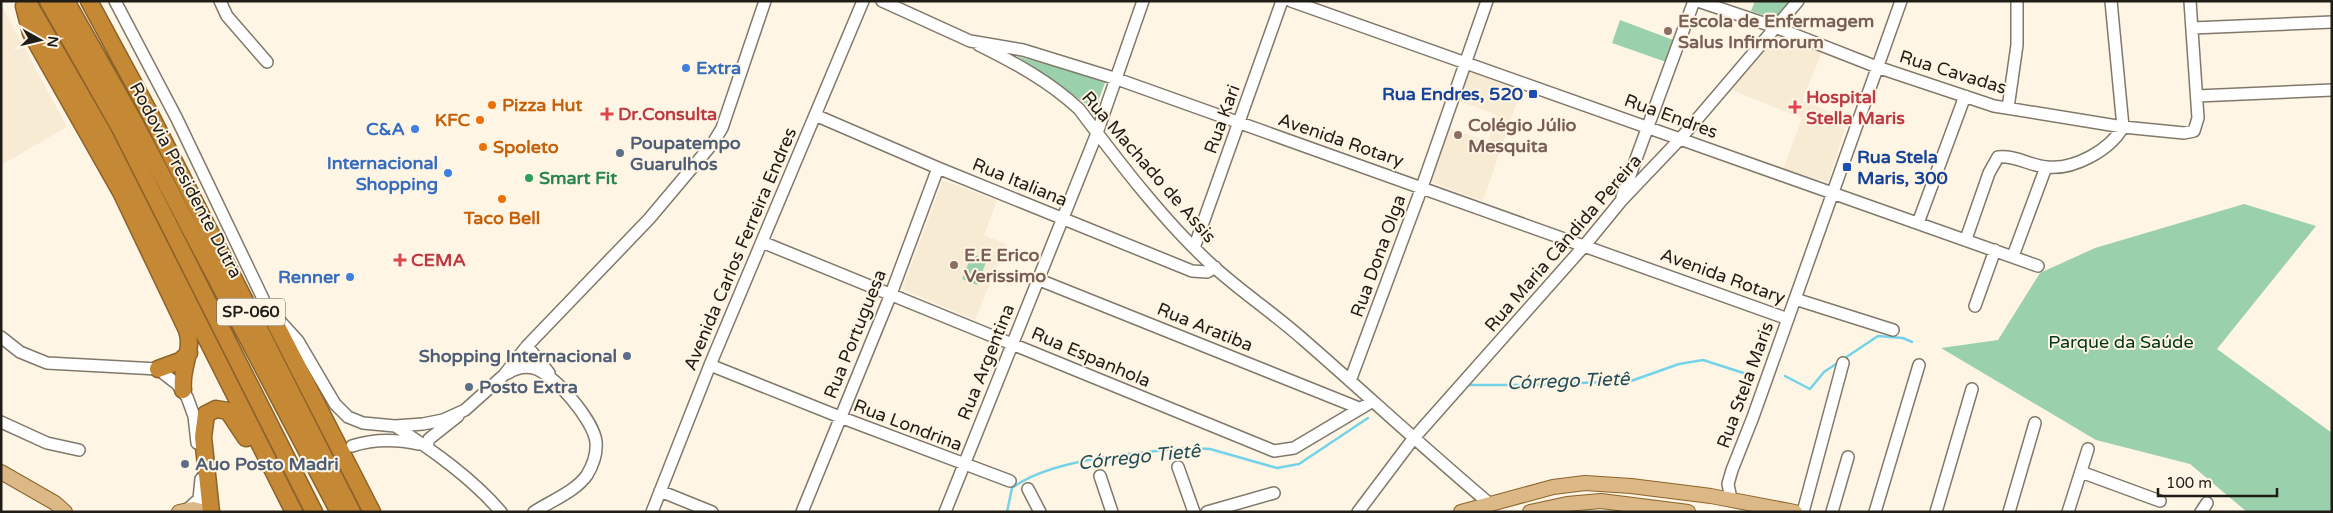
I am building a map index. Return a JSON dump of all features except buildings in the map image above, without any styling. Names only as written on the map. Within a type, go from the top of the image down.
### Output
[{"type":"highway","points":[[23,1],[31,33],[122,192],[174,300],[190,338],[190,353],[182,372],[182,390]]},
{"type":"highway","name":"SP-060","points":[[27,1],[104,134],[294,512]]},
{"type":"highway","name":"Rodovia Presidente Dutra","points":[[48,1],[120,128],[314,512]]},
{"type":"highway","name":"Rodovia Presidente Dutra","points":[[66,1],[138,129],[339,512]]},
{"type":"highway","name":"Rodovia Presidente Dutra","points":[[89,1],[149,112],[352,512]]},
{"type":"highway","points":[[267,307],[372,512]]},
{"type":"highway","points":[[158,370],[183,360],[190,353]]},
{"type":"highway","points":[[211,512],[203,429],[206,414],[216,409],[228,410],[233,415],[284,512]]},
{"type":"main road","points":[[1,473],[10,486],[54,512]]},
{"type":"main road","points":[[1,473],[14,477],[65,512]]},
{"type":"main road","points":[[1461,512],[1559,485],[1585,483],[1631,486],[1731,499],[1795,512]]},
{"type":"main road","points":[[1530,512],[1567,508],[1601,501],[1637,508],[1688,512]]},
{"type":"main road","points":[[184,510],[203,512]]},
{"type":"street","points":[[116,1],[177,119],[267,307],[298,341],[342,412],[354,420],[364,423],[395,426],[430,423],[465,410]]},
{"type":"street","points":[[220,1],[227,16],[267,62]]},
{"type":"street","points":[[427,446],[429,439],[448,426],[504,375],[527,346],[649,219],[713,143],[725,121],[765,1]]},
{"type":"street","name":"Avenida Carlos Ferreira Endres","points":[[652,512],[710,365],[863,1]]},
{"type":"street","name":"Avenida Rotary","points":[[882,1],[970,41],[1023,50],[1116,79],[1788,319]]},
{"type":"street","name":"Rua Argentina","points":[[945,512],[1097,133],[1143,1]]},
{"type":"street","name":"Rua Kari","points":[[1194,248],[1282,1]]},
{"type":"street","name":"Rua Endres","points":[[1291,1],[2038,266]]},
{"type":"street","name":"Rua Dona Olga","points":[[1350,381],[1422,187],[1487,1]]},
{"type":"street","points":[[1621,202],[1647,126],[1694,1]]},
{"type":"street","name":"Rua Cavadas","points":[[1698,1],[1775,27],[1877,67],[1994,106],[2123,128],[2190,133],[2196,128],[2198,118],[2197,96]]},
{"type":"street","name":"Rua Maria Cândida Pereira","points":[[1358,512],[1410,443],[1621,202],[1681,138],[1798,1]]},
{"type":"street","name":"Rua Stela Maris","points":[[1731,499],[1728,484],[1732,470],[1901,1]]},
{"type":"street","points":[[2008,108],[2017,44],[2016,1]]},
{"type":"street","points":[[1966,239],[1989,173],[1998,157],[2008,156],[2046,167],[2062,166],[2078,162],[2102,149],[2117,137],[2123,128],[2111,1]]},
{"type":"street","points":[[2190,1],[2197,96],[2332,90]]},
{"type":"street","points":[[2192,28],[2332,22]]},
{"type":"street","name":"Rua Machado de Assis","points":[[970,41],[1017,64],[1079,109],[1194,248],[1215,268],[1304,340],[1373,401],[1404,430],[1410,443],[1424,449],[1490,504]]},
{"type":"street","points":[[1017,64],[1023,50]]},
{"type":"street","points":[[1918,223],[1965,96]]},
{"type":"street","name":"Rua Italiana","points":[[815,114],[938,168],[1192,271],[1207,272],[1215,268]]},
{"type":"street","points":[[2013,256],[2046,167]]},
{"type":"street","name":"Rua Portuguesa","points":[[802,512],[891,294],[938,168]]},
{"type":"street","name":"Rua Espanhola","points":[[762,242],[1274,451],[1294,448],[1373,401]]},
{"type":"street","points":[[1975,306],[1995,250]]},
{"type":"street","name":"Rua Aratiba","points":[[1037,279],[1359,408]]},
{"type":"street","points":[[1795,298],[1893,330]]},
{"type":"street","points":[[1,337],[20,352],[46,363],[158,370],[182,390],[194,416],[201,482],[199,498],[184,510]]},
{"type":"street","points":[[527,346],[559,384],[592,429],[596,442],[595,456],[583,480],[534,512]]},
{"type":"street","points":[[1803,512],[1843,363]]},
{"type":"street","name":"Rua Londrina","points":[[710,365],[1010,482]]},
{"type":"street","points":[[1875,512],[1919,365]]},
{"type":"street","points":[[504,375],[520,368],[533,368],[544,373],[559,384]]},
{"type":"street","points":[[1936,512],[1972,389]]},
{"type":"street","points":[[1,422],[47,443],[79,450]]},
{"type":"street","points":[[2009,512],[2035,423]]},
{"type":"street","points":[[395,426],[427,446],[495,509]]},
{"type":"street","points":[[352,446],[367,441],[387,440],[427,446]]},
{"type":"street","points":[[2068,512],[2088,449]]},
{"type":"street","points":[[1832,512],[1848,457]]},
{"type":"street","points":[[1178,467],[1194,512]]},
{"type":"street","points":[[2081,472],[2160,501]]},
{"type":"street","points":[[1100,476],[1112,512]]},
{"type":"street","points":[[1028,489],[1040,512]]},
{"type":"street","points":[[660,491],[712,512]]},
{"type":"street","points":[[1207,512],[1274,493]]},
{"type":"shaded area","points":[[1,4],[67,127],[1,165]]},
{"type":"shaded area","name":"Hospital Stella Maris","points":[[1775,29],[1823,49],[1802,101],[1831,112],[1827,122],[1845,129],[1828,182],[1783,169],[1802,118],[1729,89]]},
{"type":"shaded area","name":"Colégio Júlio Mesquita","points":[[1470,66],[1523,84],[1483,201],[1431,182],[1449,128],[1488,142],[1497,115],[1457,100]]},
{"type":"shaded area","name":"E.E Erico Verissimo","points":[[946,181],[997,201],[984,235],[1006,244],[975,320],[902,289],[942,182]]},
{"type":"green space","points":[[1755,1],[1790,1],[1775,19],[1751,11]]},
{"type":"green space","points":[[1620,20],[1676,41],[1669,63],[1612,43]]},
{"type":"green space","points":[[1016,56],[1106,80],[1095,110]]},
{"type":"green space","name":"Parque da Saúde","points":[[2244,204],[2316,226],[2217,349],[2332,433],[2332,512],[2247,512],[2190,464],[2096,440],[1941,348],[1998,340],[2040,273],[2095,248]]},
{"type":"green space","points":[[972,254],[987,260],[977,285],[962,279]]},
{"type":"waterway","name":"Córrego Tietê","points":[[1785,376],[1810,389],[1824,372],[1878,336],[1903,338],[1912,342]]},
{"type":"waterway","name":"Córrego Tietê","points":[[1467,385],[1529,385],[1631,381],[1679,364],[1703,360],[1753,376]]},
{"type":"waterway","name":"Córrego Tietê","points":[[1007,512],[1012,488],[1029,478],[1072,463],[1121,455],[1188,448],[1210,449],[1277,468],[1299,464],[1368,418]]},
{"type":"place","name":"Escola de Enfermagem Salus Infirmorum","points":[[1668,31]]},
{"type":"place","name":"Extra","points":[[686,68]]},
{"type":"place","name":"Rua Endres, 520","points":[[1533,94]]},
{"type":"place","name":"Pizza Hut","points":[[492,105]]},
{"type":"place","name":"Hospital Stella Maris","points":[[1795,107]]},
{"type":"place","name":"Dr.Consulta","points":[[607,114]]},
{"type":"place","name":"KFC","points":[[480,120]]},
{"type":"place","name":"C&A","points":[[415,129]]},
{"type":"place","name":"Colégio Júlio Mesquita","points":[[1458,135]]},
{"type":"place","name":"Spoleto","points":[[483,147]]},
{"type":"place","name":"Poupatempo Guarulhos","points":[[620,153]]},
{"type":"place","name":"Rua Stela Maris, 300","points":[[1847,167]]},
{"type":"place","name":"Internacional Shopping","points":[[448,173]]},
{"type":"place","name":"Smart Fit","points":[[529,178]]},
{"type":"place","name":"Taco Bell","points":[[502,199]]},
{"type":"place","name":"CEMA","points":[[400,260]]},
{"type":"place","name":"E.E Erico Verissimo","points":[[954,265]]},
{"type":"place","name":"Renner","points":[[350,277]]},
{"type":"place","name":"Shopping Internacional","points":[[627,356]]},
{"type":"place","name":"Posto Extra","points":[[469,387]]},
{"type":"place","name":"Auo Posto Madri","points":[[185,464]]}]
